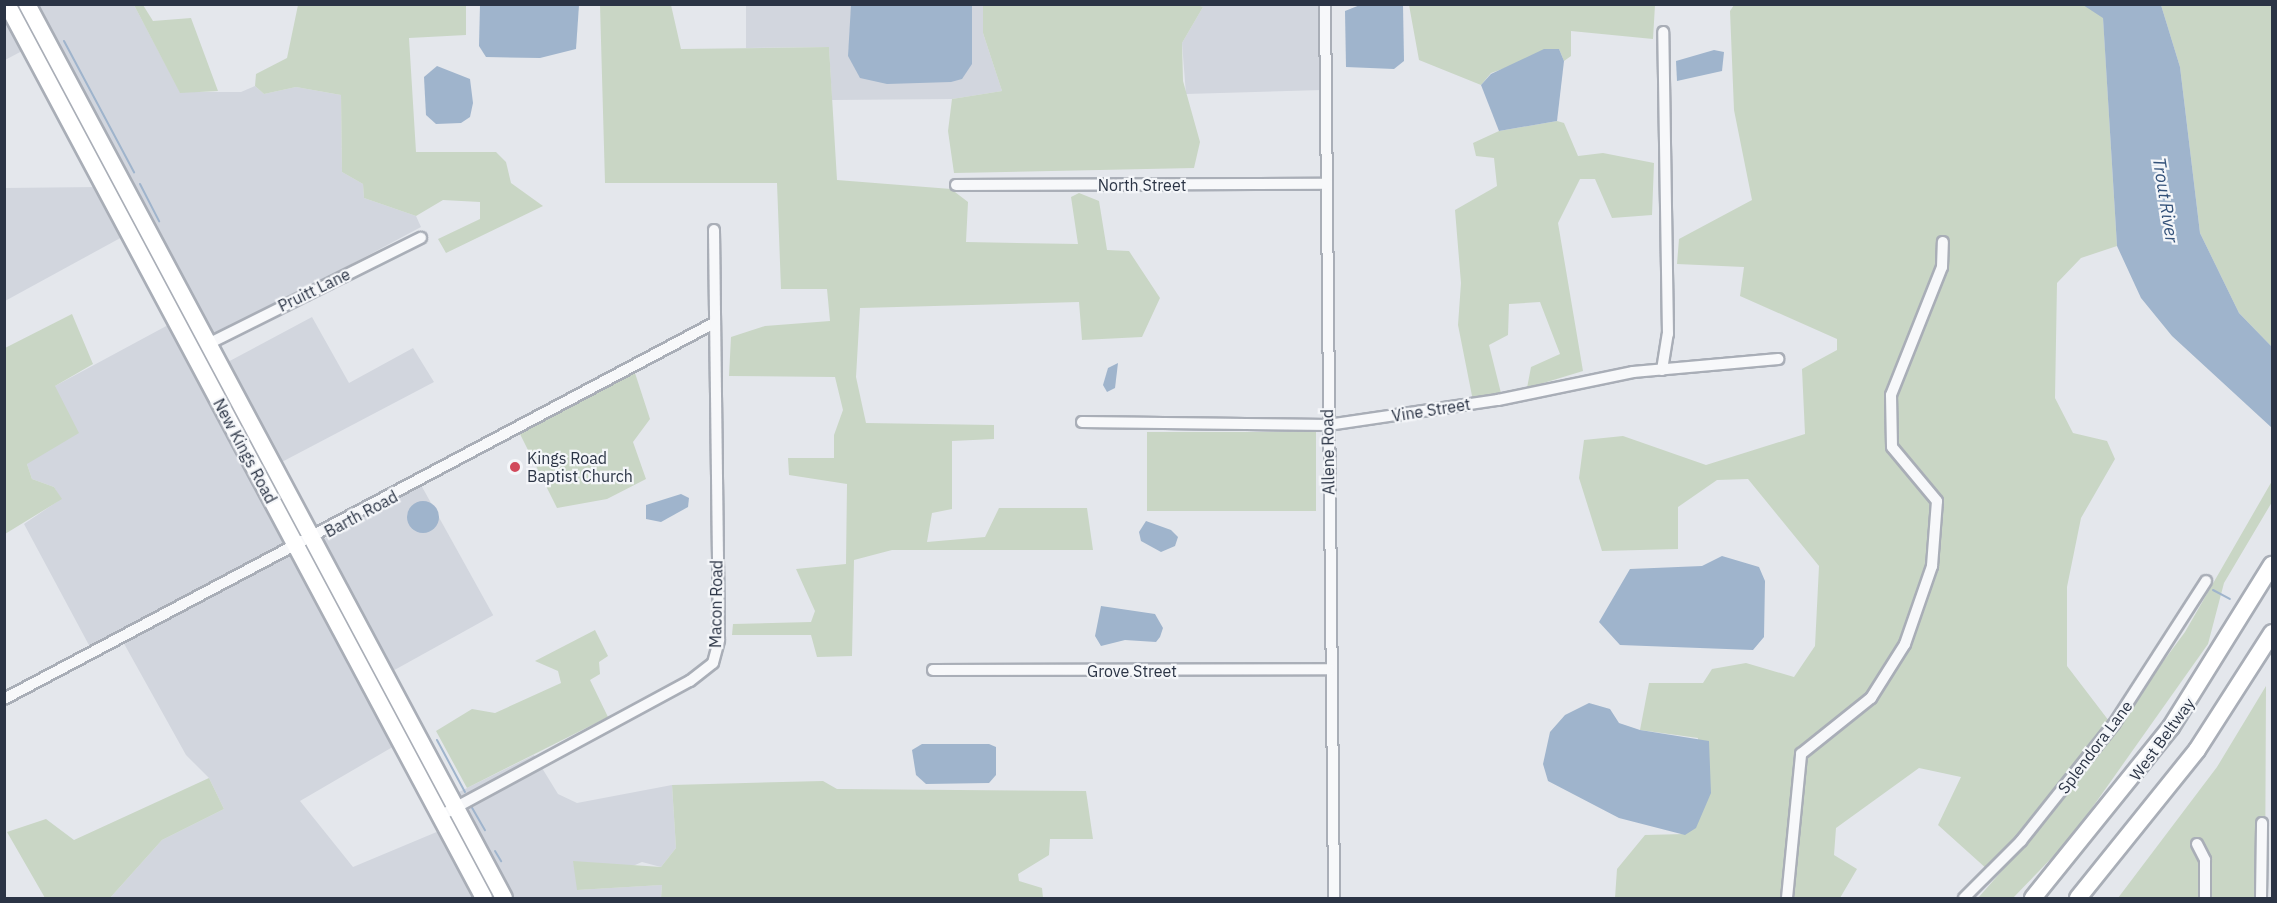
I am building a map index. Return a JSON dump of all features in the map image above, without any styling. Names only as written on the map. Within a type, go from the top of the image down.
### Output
[{"type":"highway","name":"New Kings Road","points":[[6,4],[484,898]]},
{"type":"highway","name":"New Kings Road","points":[[27,4],[504,898]]},
{"type":"highway","name":"West Beltway","points":[[2033,898],[2171,727],[2272,565]]},
{"type":"highway","name":"West Beltway","points":[[2078,898],[2178,775],[2272,633]]},
{"type":"highway","points":[[469,872],[491,898]]},
{"type":"street","name":"Allene Road","points":[[1325,4],[1334,898]]},
{"type":"street","points":[[1662,370],[1668,334],[1663,32]]},
{"type":"street","name":"North Street","points":[[956,185],[1327,184]]},
{"type":"street","name":"Macon Road","points":[[440,816],[700,675],[713,663],[719,639],[714,230]]},
{"type":"street","name":"Pruitt Lane","points":[[208,344],[421,238]]},
{"type":"street","points":[[1787,898],[1798,750],[1871,698],[1905,644],[1925,592],[1939,514],[1929,486],[1892,447],[1891,395],[1942,267],[1943,242]]},
{"type":"street","points":[[148,269],[164,260]]},
{"type":"street","name":"Barth Road","points":[[4,699],[295,545],[313,540],[714,323]]},
{"type":"street","name":"Vine Street","points":[[1082,422],[1328,424],[1662,370],[1778,359]]},
{"type":"street","name":"Splendora Lane","points":[[1964,898],[2020,841],[2114,724],[2206,581]]},
{"type":"street","name":"Grove Street","points":[[933,670],[1330,669]]},
{"type":"street","points":[[2261,898],[2262,823]]},
{"type":"street","points":[[2197,844],[2205,860],[2205,898]]},
{"type":"shaded area","points":[[33,5],[134,5],[180,92],[241,92],[255,86],[264,94],[296,87],[341,95],[342,172],[363,184],[364,198],[416,216],[421,227],[210,340]]},
{"type":"shaded area","points":[[746,5],[983,5],[983,33],[1002,91],[952,99],[832,100],[829,47],[746,48]]},
{"type":"shaded area","points":[[1194,5],[1321,5],[1322,90],[1186,94],[1182,43],[1203,7]]},
{"type":"shaded area","points":[[4,14],[24,50],[5,60],[4,60]]},
{"type":"shaded area","points":[[98,187],[124,236],[5,301],[5,188]]},
{"type":"shaded area","points":[[312,317],[349,383],[413,348],[434,382],[278,464],[224,364]]},
{"type":"shaded area","points":[[170,324],[396,745],[300,801],[353,867],[439,831],[476,898],[110,898],[162,840],[224,809],[209,778],[186,755],[117,631],[90,647],[24,524],[61,499],[54,487],[32,479],[27,464],[55,386]]},
{"type":"shaded area","points":[[421,485],[493,615],[392,672],[320,541]]},
{"type":"shaded area","points":[[534,755],[558,794],[577,803],[672,785],[676,848],[661,867],[642,862],[577,890],[662,885],[661,898],[510,898],[455,794]]},
{"type":"green space","points":[[1194,4],[1203,7],[1182,43],[1183,81],[1200,142],[1194,168],[954,173],[948,131],[952,99],[1002,91],[983,33],[983,5]]},
{"type":"green space","points":[[2083,4],[2103,17],[2117,246],[2081,258],[2057,283],[2055,398],[2073,433],[2107,441],[2115,459],[2081,518],[2067,587],[2067,666],[2109,721],[1988,870],[1938,825],[1961,777],[1919,768],[1836,828],[1834,855],[1857,869],[1840,898],[1615,898],[1617,869],[1645,835],[1685,834],[1698,738],[1640,730],[1649,683],[1703,683],[1712,669],[1746,663],[1794,677],[1815,646],[1819,566],[1748,479],[1717,480],[1678,507],[1678,549],[1602,551],[1579,478],[1584,440],[1623,436],[1706,465],[1805,434],[1802,369],[1837,350],[1837,339],[1740,296],[1744,267],[1677,264],[1679,239],[1752,200],[1734,110],[1730,11],[1734,5]]},
{"type":"green space","points":[[134,5],[143,5],[153,21],[191,18],[218,91],[180,93]]},
{"type":"green space","points":[[298,5],[466,5],[466,35],[409,38],[416,152],[496,152],[506,162],[511,183],[543,206],[446,253],[438,239],[480,219],[480,202],[443,200],[416,216],[364,198],[363,184],[342,172],[341,95],[296,87],[264,94],[255,86],[256,74],[287,58]]},
{"type":"green space","points":[[600,5],[671,5],[681,49],[829,47],[837,180],[951,189],[968,202],[966,242],[1078,244],[1071,197],[1079,193],[1099,201],[1107,250],[1129,251],[1160,298],[1142,337],[1082,340],[1079,302],[860,308],[856,377],[866,423],[994,425],[994,439],[952,441],[952,509],[932,513],[927,542],[985,537],[999,508],[1087,508],[1093,550],[892,550],[854,560],[852,656],[817,657],[811,635],[732,635],[733,624],[811,622],[815,611],[796,569],[846,564],[847,484],[789,475],[788,458],[834,458],[834,435],[843,410],[835,377],[729,376],[731,337],[765,326],[830,321],[827,289],[781,289],[777,183],[605,183]]},
{"type":"green space","points":[[1409,5],[1655,5],[1653,39],[1571,31],[1571,56],[1564,61],[1559,49],[1491,73],[1481,85],[1419,60]]},
{"type":"green space","points":[[2161,5],[2272,5],[2272,347],[2239,313],[2200,233],[2180,67]]},
{"type":"green space","points":[[1557,121],[1564,123],[1578,156],[1603,153],[1654,163],[1652,215],[1612,218],[1595,179],[1580,179],[1558,223],[1583,371],[1527,388],[1531,367],[1560,354],[1540,302],[1509,304],[1508,335],[1489,345],[1501,393],[1473,401],[1458,325],[1461,283],[1455,210],[1497,186],[1494,158],[1476,156],[1473,143],[1499,131]]},
{"type":"green space","points":[[72,314],[93,364],[55,386],[79,433],[27,464],[32,479],[54,487],[62,499],[5,534],[5,348]]},
{"type":"green space","points":[[635,373],[650,419],[633,442],[646,479],[607,499],[557,508],[519,432]]},
{"type":"green space","points":[[1147,432],[1316,432],[1316,511],[1147,511]]},
{"type":"green space","points":[[2272,481],[2272,502],[2224,583],[2208,644],[2070,839],[2013,898],[1978,898],[2043,824],[2185,632]]},
{"type":"green space","points":[[595,630],[608,656],[599,662],[600,674],[590,680],[608,717],[467,788],[436,731],[472,709],[495,713],[561,683],[558,671],[535,661]]},
{"type":"green space","points":[[2266,686],[2265,898],[2118,898],[2217,767]]},
{"type":"green space","points":[[209,778],[224,809],[162,840],[110,898],[45,898],[7,832],[46,819],[74,840]]},
{"type":"green space","points":[[823,781],[837,789],[1086,791],[1093,839],[1050,839],[1049,855],[1018,874],[1019,881],[1042,888],[1043,898],[661,898],[662,885],[577,890],[573,861],[661,867],[676,848],[672,785]]},
{"type":"water","points":[[480,5],[579,5],[576,49],[540,58],[486,57],[479,46]]},
{"type":"water","points":[[851,5],[972,5],[972,64],[962,79],[951,82],[887,84],[860,78],[848,56]]},
{"type":"water","points":[[1360,5],[1403,5],[1404,61],[1394,69],[1346,67],[1345,11]]},
{"type":"water","name":"Trout River","points":[[2083,5],[2161,5],[2180,67],[2200,233],[2239,313],[2272,347],[2272,428],[2172,336],[2141,298],[2117,246],[2103,18]]},
{"type":"water","points":[[1544,49],[1559,49],[1564,61],[1557,121],[1499,131],[1481,85],[1491,74]]},
{"type":"water","points":[[1714,50],[1724,52],[1722,71],[1677,81],[1676,61]]},
{"type":"water","points":[[437,66],[470,79],[473,103],[470,117],[461,123],[436,124],[426,115],[424,77]]},
{"type":"water","points":[[1118,363],[1115,388],[1107,392],[1103,385],[1108,368]]},
{"type":"water","points":[[681,494],[689,498],[688,507],[661,522],[646,519],[646,505]]},
{"type":"water","points":[[423,501],[434,506],[439,517],[434,528],[423,533],[412,528],[407,517],[412,506]]},
{"type":"water","points":[[1146,521],[1171,530],[1178,537],[1175,546],[1161,552],[1141,541],[1139,532]]},
{"type":"water","points":[[1722,556],[1759,567],[1765,581],[1764,637],[1753,650],[1620,645],[1599,622],[1630,569],[1702,566]]},
{"type":"water","points":[[1101,606],[1155,614],[1163,628],[1160,637],[1156,642],[1125,640],[1101,646],[1095,636]]},
{"type":"water","points":[[1589,703],[1610,709],[1619,723],[1640,730],[1709,741],[1711,793],[1696,828],[1685,835],[1619,818],[1548,781],[1543,764],[1550,732],[1565,715]]},
{"type":"water","points":[[922,744],[989,744],[996,747],[996,775],[989,783],[926,784],[916,775],[912,750]]},
{"type":"waterway","points":[[64,41],[134,172]]},
{"type":"waterway","points":[[140,184],[159,221]]},
{"type":"waterway","points":[[2213,590],[2230,599]]},
{"type":"waterway","points":[[437,740],[465,792]]},
{"type":"waterway","points":[[471,806],[485,830]]},
{"type":"waterway","points":[[495,851],[501,861]]},
{"type":"place","name":"Kings Road Baptist Church","points":[[515,467]]}]
